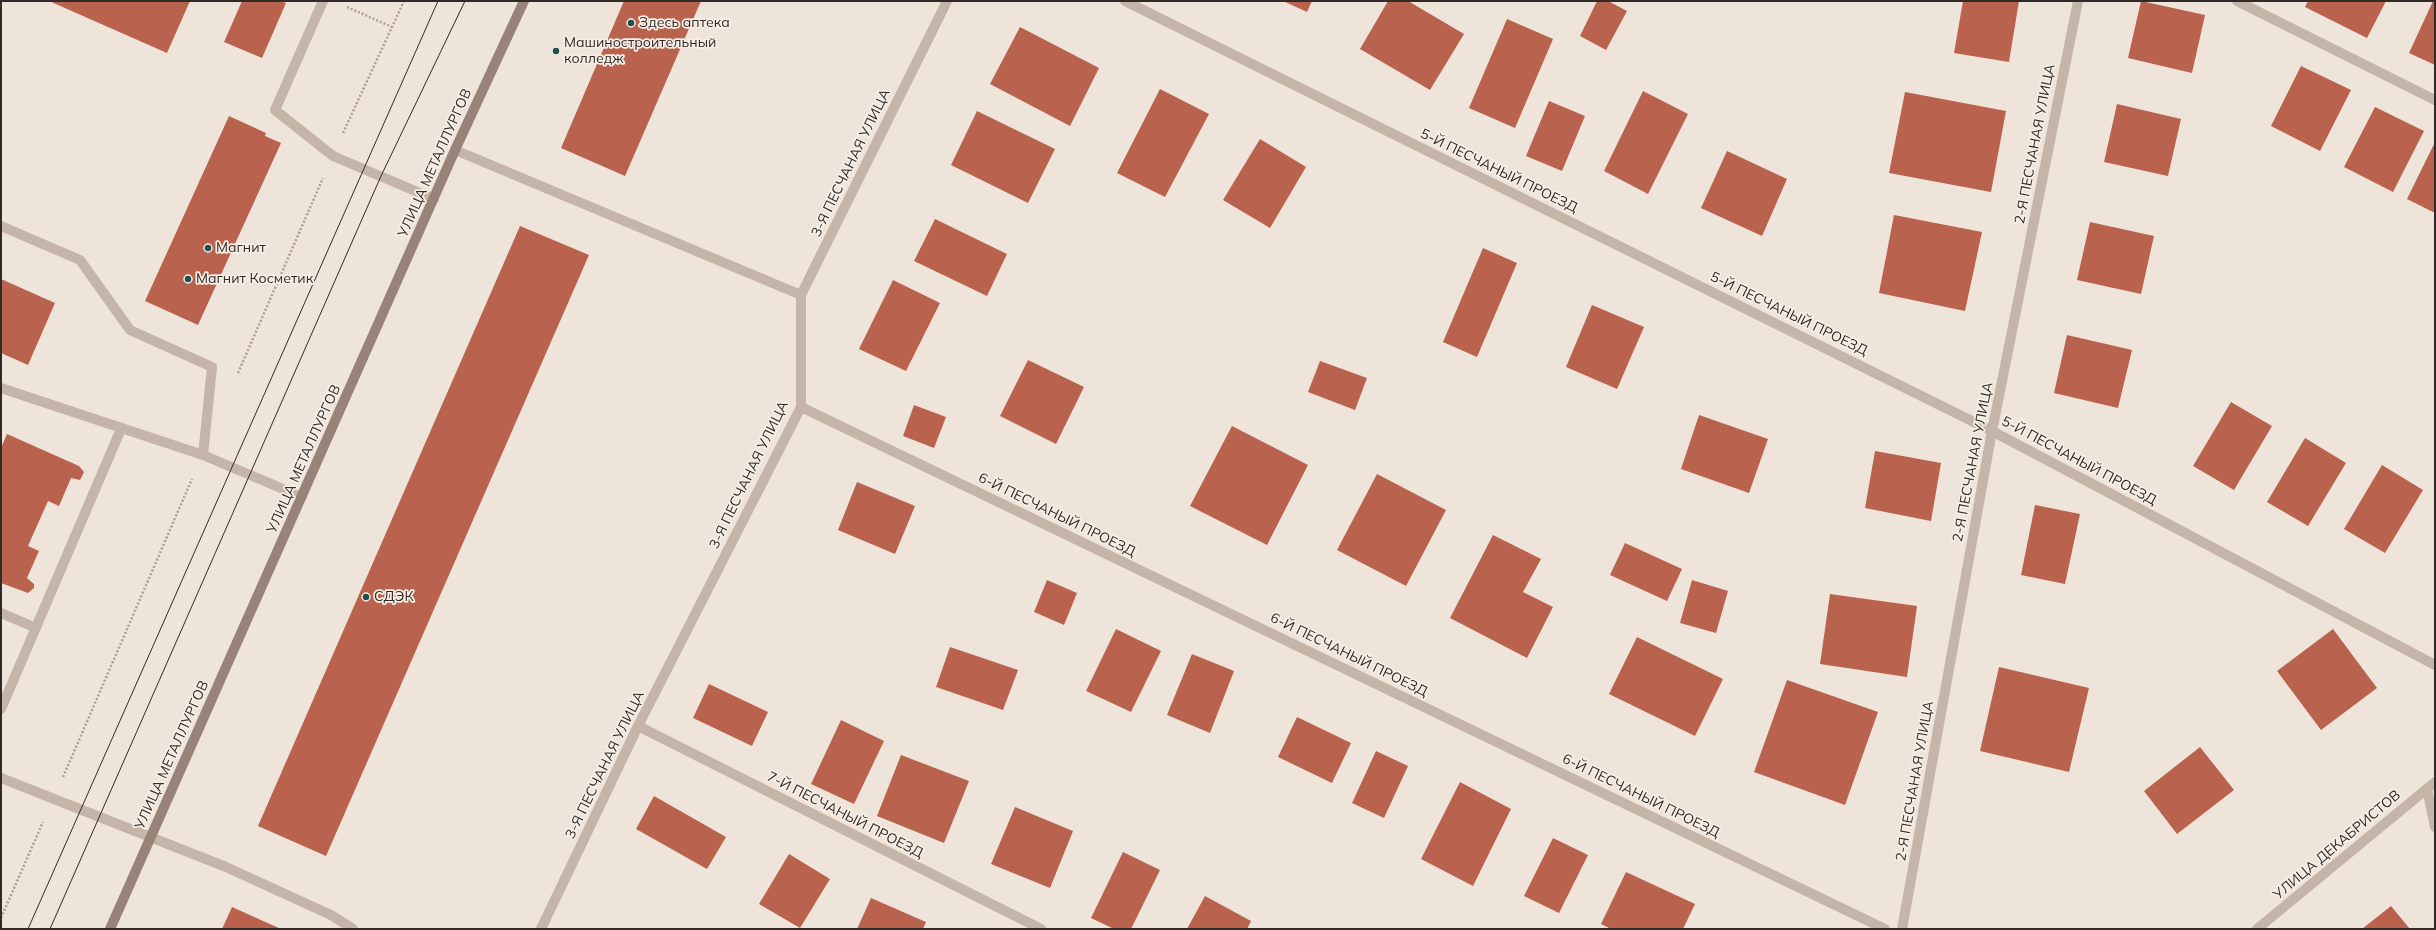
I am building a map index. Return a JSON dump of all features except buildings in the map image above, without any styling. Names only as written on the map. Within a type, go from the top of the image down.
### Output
[{"type":"main road","name":"УЛИЦА МЕТАЛЛУРГОВ","points":[[110,929],[455,150],[524,1]]},
{"type":"street","points":[[323,1],[275,110],[333,156],[434,199]]},
{"type":"street","name":"3-Я ПЕСЧАНАЯ УЛИЦА","points":[[541,929],[638,726],[801,407],[801,296],[947,1]]},
{"type":"street","name":"5-Й ПЕСЧАНЫЙ ПРОЕЗД","points":[[1125,1],[1992,431],[2435,665]]},
{"type":"street","name":"2-Я ПЕСЧАНАЯ УЛИЦА","points":[[1902,929],[1992,431],[2078,1]]},
{"type":"street","points":[[2237,1],[2435,100]]},
{"type":"street","points":[[455,150],[801,296]]},
{"type":"street","points":[[1,226],[80,260],[130,330],[212,367],[203,455]]},
{"type":"street","points":[[1,388],[203,455],[302,497]]},
{"type":"street","name":"6-Й ПЕСЧАНЫЙ ПРОЕЗД","points":[[801,407],[1885,929]]},
{"type":"street","points":[[1,708],[121,429]]},
{"type":"street","points":[[1,613],[36,628]]},
{"type":"street","name":"7-Й ПЕСЧАНЫЙ ПРОЕЗД","points":[[638,726],[1041,929]]},
{"type":"street","points":[[1,778],[98,818],[152,836],[332,915],[353,929]]},
{"type":"street","points":[[2431,785],[2435,827]]},
{"type":"street","name":"УЛИЦА ДЕКАБРИСТОВ","points":[[2257,929],[2431,785]]},
{"type":"path","points":[[340,4],[392,27]]},
{"type":"tram line","points":[[28,929],[438,1]]},
{"type":"tram line","points":[[50,929],[381,176],[465,1]]},
{"type":"place","name":"Здесь аптека","points":[[631,23]]},
{"type":"place","name":"Машиностроительный колледж","points":[[556,51]]},
{"type":"place","name":"Магнит","points":[[208,248]]},
{"type":"place","name":"Магнит Косметик","points":[[188,279]]},
{"type":"place","name":"СДЭК","points":[[366,597]]}]
